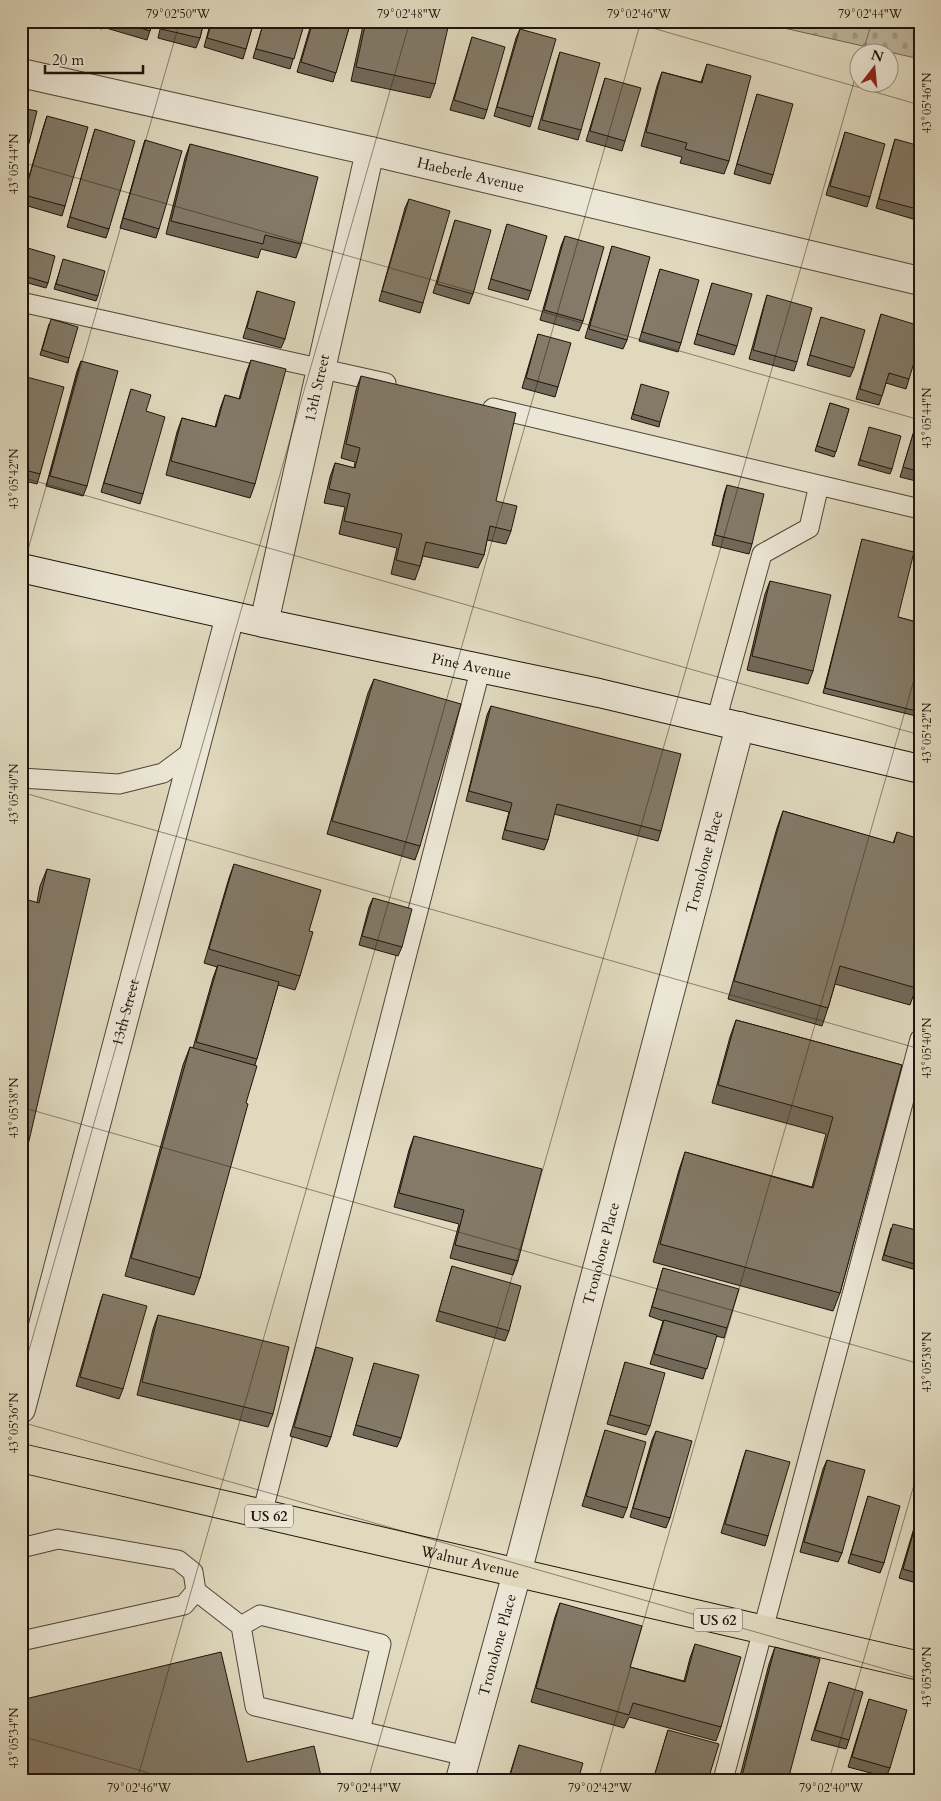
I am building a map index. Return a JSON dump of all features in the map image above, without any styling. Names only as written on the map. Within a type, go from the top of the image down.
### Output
[{"type":"main road","name":"Walnut Avenue","points":[[21,1458],[920,1666]]},
{"type":"street","name":"Haeberle Avenue","points":[[21,73],[370,151],[920,281]]},
{"type":"street","name":"13th Street","points":[[264,623],[323,368],[370,151]]},
{"type":"street","name":"Pine Avenue","points":[[21,568],[230,616],[481,667],[920,769]]},
{"type":"street","name":"13th Street","points":[[21,1409],[230,616]]},
{"type":"street","name":"Tronolone Place","points":[[463,1768],[517,1573],[728,724]]},
{"type":"lane","points":[[21,302],[323,368],[400,387]]},
{"type":"lane","points":[[478,405],[920,509]]},
{"type":"lane","points":[[728,724],[762,554],[809,528],[819,485]]},
{"type":"lane","points":[[262,1514],[481,667]]},
{"type":"lane","points":[[21,778],[119,784],[163,773],[194,750]]},
{"type":"lane","points":[[723,1780],[920,1039]]},
{"type":"lane","points":[[21,1548],[58,1539],[178,1560],[193,1572],[196,1591],[241,1626],[255,1706],[360,1731],[463,1768]]},
{"type":"lane","points":[[21,1641],[184,1605],[196,1591]]},
{"type":"lane","points":[[241,1626],[260,1615],[381,1644],[360,1731]]},
{"type":"green space","points":[[753,21],[920,21],[920,59],[898,54],[898,42],[848,43]]},
{"type":"building","points":[[118,21],[153,21],[150,31]]},
{"type":"building","points":[[163,21],[204,21],[200,38],[161,29]]},
{"type":"building","points":[[212,21],[254,21],[246,49],[207,38]]},
{"type":"building","points":[[264,21],[305,21],[294,59],[256,49]]},
{"type":"building","points":[[313,21],[351,21],[336,73],[301,62]]},
{"type":"building","points":[[366,21],[409,21],[408,23],[426,27],[427,21],[449,23],[435,84],[356,67]]},
{"type":"building","points":[[520,29],[556,39],[533,117],[497,107]]},
{"type":"building","points":[[472,37],[505,47],[487,110],[454,100]]},
{"type":"building","points":[[560,52],[600,63],[581,130],[542,120]]},
{"type":"building","points":[[707,64],[751,76],[729,161],[685,149],[687,143],[646,132],[662,72],[702,83]]},
{"type":"building","points":[[605,78],[641,88],[625,141],[590,131]]},
{"type":"building","points":[[757,94],[793,104],[773,175],[737,164]]},
{"type":"building","points":[[21,108],[37,111],[21,175]]},
{"type":"building","points":[[47,116],[88,127],[65,206],[24,195]]},
{"type":"building","points":[[95,129],[135,141],[109,229],[70,217]]},
{"type":"building","points":[[845,132],[885,144],[870,197],[830,186]]},
{"type":"building","points":[[895,139],[920,146],[920,198],[917,209],[879,199]]},
{"type":"building","points":[[145,140],[182,151],[159,229],[123,218]]},
{"type":"building","points":[[190,144],[318,177],[301,244],[265,235],[263,244],[171,221]]},
{"type":"building","points":[[409,199],[450,211],[423,303],[382,291]]},
{"type":"building","points":[[455,220],[491,230],[473,294],[437,284]]},
{"type":"building","points":[[507,224],[547,236],[531,291],[491,279]]},
{"type":"building","points":[[565,236],[604,247],[583,321],[544,310]]},
{"type":"building","points":[[21,246],[55,256],[48,283],[21,275]]},
{"type":"building","points":[[612,246],[650,257],[627,340],[589,329]]},
{"type":"building","points":[[63,259],[105,271],[98,296],[56,284]]},
{"type":"building","points":[[660,269],[699,280],[681,343],[642,332]]},
{"type":"building","points":[[712,283],[752,294],[737,346],[697,334]]},
{"type":"building","points":[[257,291],[295,302],[285,339],[247,328]]},
{"type":"building","points":[[767,295],[812,308],[797,362],[753,350]]},
{"type":"building","points":[[881,314],[920,326],[920,343],[909,379],[889,373],[882,396],[860,389]]},
{"type":"building","points":[[821,317],[865,330],[854,368],[810,355]]},
{"type":"building","points":[[51,319],[78,327],[69,358],[42,350]]},
{"type":"building","points":[[538,334],[571,343],[558,387],[526,378]]},
{"type":"building","points":[[251,360],[286,369],[255,484],[171,461],[182,418],[216,427],[225,395],[240,399]]},
{"type":"building","points":[[81,361],[118,371],[87,486],[50,476]]},
{"type":"building","points":[[23,376],[64,387],[40,474],[21,469],[21,381]]},
{"type":"building","points":[[361,376],[516,413],[496,501],[517,506],[511,531],[490,526],[484,555],[426,542],[420,566],[396,560],[402,534],[344,521],[350,494],[329,489],[335,463],[355,468],[360,448],[346,444]]},
{"type":"building","points":[[641,384],[669,392],[660,422],[633,414]]},
{"type":"building","points":[[131,389],[151,395],[146,411],[165,417],[143,494],[104,483]]},
{"type":"building","points":[[830,403],[849,409],[836,452],[817,446]]},
{"type":"building","points":[[869,427],[901,436],[892,469],[860,460]]},
{"type":"building","points":[[914,431],[920,433],[920,472],[903,467]]},
{"type":"building","points":[[727,485],[764,494],[752,544],[715,535]]},
{"type":"building","points":[[862,539],[914,552],[898,617],[920,623],[920,712],[825,688]]},
{"type":"building","points":[[770,581],[831,595],[813,671],[752,656]]},
{"type":"building","points":[[374,679],[461,704],[420,846],[332,821]]},
{"type":"building","points":[[491,706],[681,754],[661,831],[557,804],[548,840],[505,830],[512,803],[469,791]]},
{"type":"building","points":[[783,811],[894,843],[897,832],[920,839],[920,975],[916,988],[840,966],[828,1008],[734,981]]},
{"type":"building","points":[[234,864],[321,890],[309,931],[313,932],[300,976],[209,949]]},
{"type":"building","points":[[47,869],[90,879],[21,1175],[21,898],[39,903]]},
{"type":"building","points":[[373,898],[412,909],[402,947],[362,936]]},
{"type":"building","points":[[218,965],[279,982],[257,1059],[196,1042]]},
{"type":"building","points":[[736,1020],[902,1065],[840,1293],[660,1244],[685,1152],[813,1188],[833,1117],[718,1085]]},
{"type":"building","points":[[190,1047],[257,1066],[200,1278],[131,1258]]},
{"type":"building","points":[[414,1136],[542,1169],[518,1261],[455,1245],[464,1210],[399,1193]]},
{"type":"building","points":[[893,1224],[920,1231],[920,1259],[918,1265],[884,1255]]},
{"type":"building","points":[[452,1266],[521,1286],[509,1331],[439,1311]]},
{"type":"building","points":[[663,1268],[739,1289],[727,1328],[652,1307]]},
{"type":"building","points":[[103,1294],[147,1306],[123,1389],[80,1377]]},
{"type":"building","points":[[158,1315],[289,1347],[273,1414],[142,1382]]},
{"type":"building","points":[[664,1320],[717,1335],[707,1369],[654,1354]]},
{"type":"building","points":[[316,1347],[353,1358],[331,1437],[294,1427]]},
{"type":"building","points":[[625,1362],[665,1373],[650,1426],[610,1415]]},
{"type":"building","points":[[374,1363],[419,1375],[401,1438],[356,1425]]},
{"type":"building","points":[[605,1430],[646,1442],[627,1508],[586,1496]]},
{"type":"building","points":[[656,1431],[692,1441],[670,1518],[633,1508]]},
{"type":"building","points":[[746,1450],[790,1462],[768,1536],[725,1524]]},
{"type":"building","points":[[827,1460],[865,1470],[842,1553],[804,1542]]},
{"type":"building","points":[[868,1496],[900,1506],[884,1563],[851,1554]]},
{"type":"building","points":[[920,1509],[920,1574],[903,1569]]},
{"type":"building","points":[[560,1603],[642,1626],[630,1667],[685,1682],[695,1644],[741,1657],[721,1727],[633,1703],[629,1715],[536,1688]]},
{"type":"building","points":[[775,1647],[820,1659],[788,1780],[741,1780]]},
{"type":"building","points":[[221,1652],[247,1762],[314,1746],[322,1780],[21,1780],[21,1700]]},
{"type":"building","points":[[829,1682],[863,1692],[849,1740],[815,1730]]},
{"type":"building","points":[[869,1699],[907,1710],[890,1768],[852,1757]]},
{"type":"building","points":[[668,1730],[719,1744],[708,1780],[676,1780],[655,1774]]},
{"type":"building","points":[[519,1745],[583,1763],[578,1780],[509,1779]]}]
